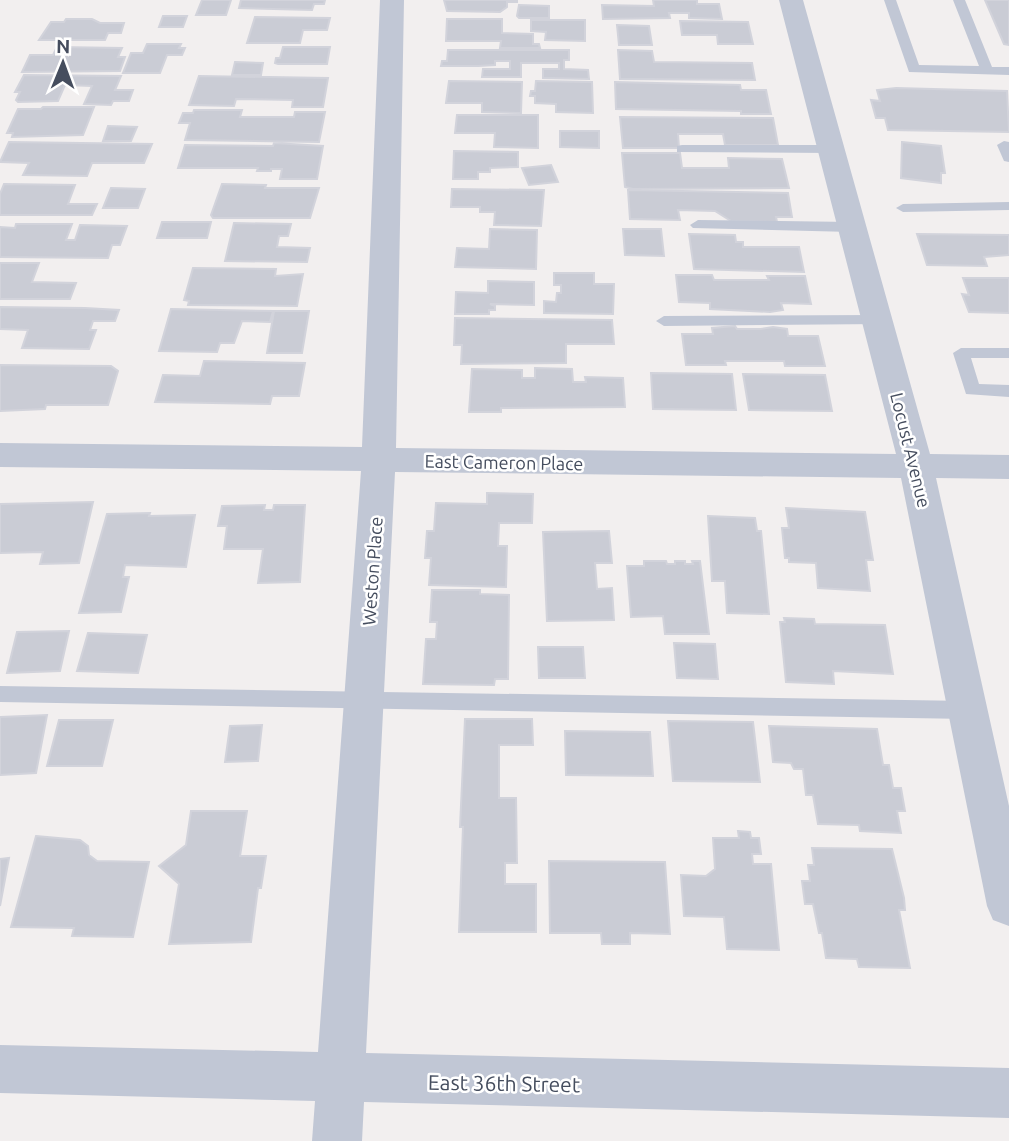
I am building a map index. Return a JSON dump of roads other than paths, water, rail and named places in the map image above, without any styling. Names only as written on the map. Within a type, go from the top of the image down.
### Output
[{"type":"street","name":"Weston Place","points":[[337,1141],[378,461],[392,0]]},
{"type":"street","name":"Locust Avenue","points":[[791,0],[916,466],[1009,906]]},
{"type":"street","name":"East Cameron Place","points":[[0,455],[1009,467]]},
{"type":"street","name":"East 36th Street","points":[[0,1069],[1009,1093]]},
{"type":"lane","points":[[890,0],[914,69],[1009,71]]},
{"type":"lane","points":[[958,0],[987,71]]},
{"type":"lane","points":[[682,149],[831,149]]},
{"type":"lane","points":[[903,208],[1009,206]]},
{"type":"lane","points":[[698,225],[852,226]]},
{"type":"lane","points":[[664,321],[877,320]]},
{"type":"lane","points":[[1009,353],[961,353],[972,390],[1009,391]]},
{"type":"lane","points":[[0,694],[968,710]]}]
